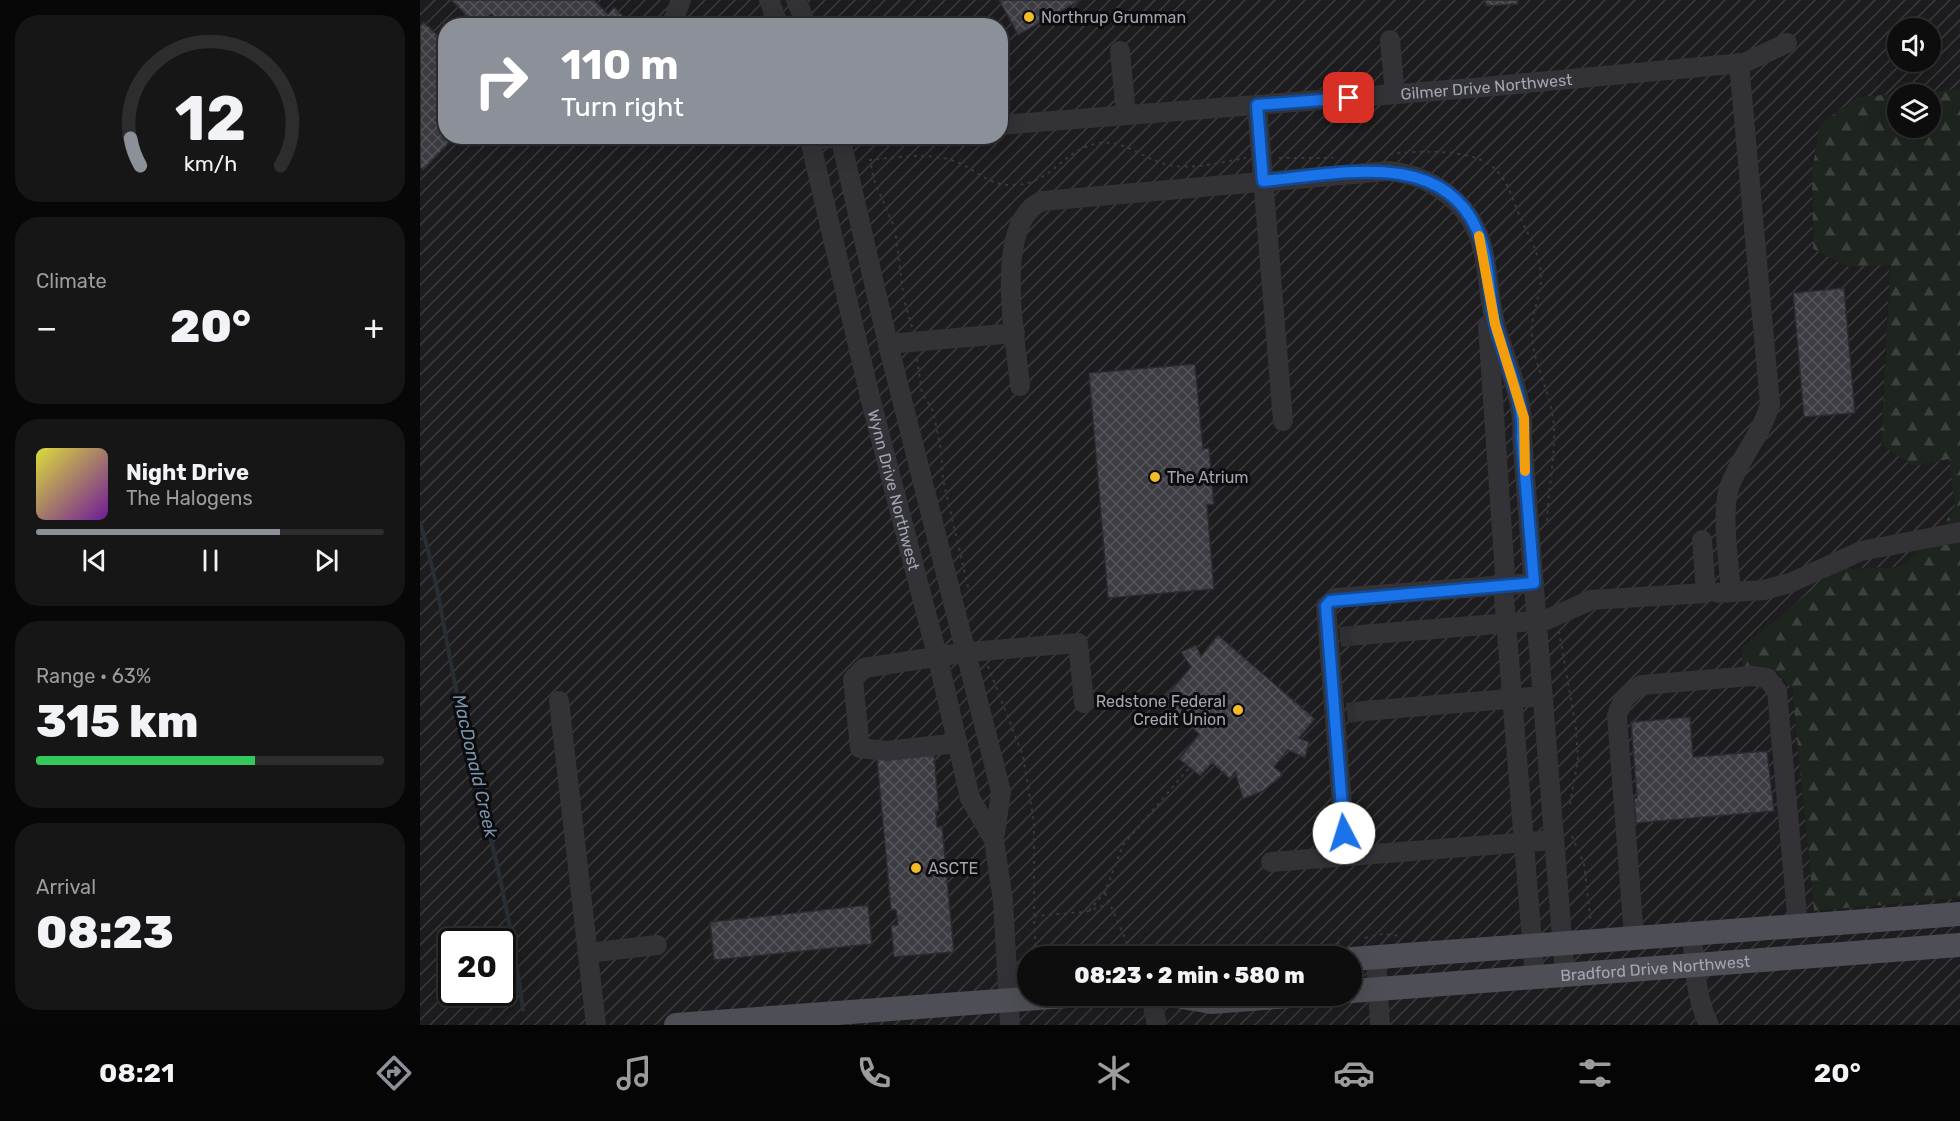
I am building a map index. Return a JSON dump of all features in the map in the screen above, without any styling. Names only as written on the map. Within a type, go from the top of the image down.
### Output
[{"type":"main road","name":"Bradford Drive Northwest","points":[[1362,949],[1532,945],[1960,914]]},
{"type":"main road","name":"Bradford Drive Northwest","points":[[1362,991],[1960,945]]},
{"type":"main road","points":[[676,1025],[1017,999]]},
{"type":"street","points":[[674,18],[681,0]]},
{"type":"street","points":[[769,0],[777,18]]},
{"type":"street","points":[[796,0],[804,18]]},
{"type":"street","points":[[1390,40],[1395,94]]},
{"type":"street","name":"Gilmer Drive Northwest","points":[[1008,124],[1395,94],[1738,63],[1787,44]]},
{"type":"street","points":[[1120,51],[1126,115]]},
{"type":"street","points":[[1731,592],[1727,511],[1729,489],[1765,423],[1770,404],[1738,63]]},
{"type":"street","points":[[1257,105],[1283,421]]},
{"type":"street","name":"Wynn Drive Northwest","points":[[811,144],[870,397],[938,659],[970,798],[994,840]]},
{"type":"street","name":"Wynn Drive Northwest","points":[[847,144],[888,344],[976,651],[1001,792],[994,840],[1003,901],[1010,1025]]},
{"type":"street","points":[[1020,386],[1011,253],[1021,219],[1033,205],[1054,198],[1388,171],[1412,175],[1438,187],[1459,204],[1476,228],[1483,250],[1495,324],[1524,418],[1522,437],[1543,696],[1562,835],[1562,943],[1565,975]]},
{"type":"street","points":[[1489,292],[1488,325],[1505,563],[1503,585],[1534,978]]},
{"type":"street","points":[[888,344],[1015,333]]},
{"type":"street","points":[[1360,635],[1537,621],[1556,616],[1591,600],[1764,590],[1790,583],[1861,550],[1960,532]]},
{"type":"street","points":[[1702,540],[1706,593]]},
{"type":"street","points":[[1346,856],[1349,713],[1326,606],[1336,598],[1534,583]]},
{"type":"street","points":[[958,743],[887,751],[860,748],[853,679],[864,668],[938,659],[976,651],[1078,643],[1084,703]]},
{"type":"street","points":[[1634,937],[1617,716],[1620,704],[1629,693],[1642,685],[1752,676],[1767,678],[1777,691],[1798,926]]},
{"type":"street","points":[[1349,713],[1543,696]]},
{"type":"street","points":[[559,701],[596,1025]]},
{"type":"street","points":[[1270,862],[1524,843],[1562,835]]},
{"type":"street","points":[[1692,934],[1701,1006],[1709,1025]]},
{"type":"street","points":[[588,952],[657,945]]},
{"type":"street","points":[[1362,956],[1377,990],[1380,1025]]},
{"type":"street","points":[[1153,1006],[1157,1025]]},
{"type":"path","points":[[970,597],[964,562],[943,480],[941,450],[934,417],[922,393],[914,342],[904,300],[895,229],[874,180],[870,160],[946,159],[959,162],[998,185],[1012,185],[1035,182],[1073,154],[1096,143],[1110,142],[1124,146],[1158,162],[1171,165],[1206,165],[1262,158],[1341,158]]},
{"type":"path","points":[[1389,154],[1411,152],[1459,154],[1487,163],[1497,169],[1505,180],[1535,247],[1541,280],[1531,328],[1532,341],[1550,403],[1554,431],[1546,524]]},
{"type":"path","points":[[1556,616],[1578,760],[1569,817]]},
{"type":"path","points":[[976,651],[1015,731],[1023,756],[1035,837],[1036,946]]},
{"type":"path","points":[[1089,911],[1105,892],[1123,845],[1189,768]]},
{"type":"path","points":[[1562,835],[1585,870],[1591,927]]},
{"type":"path","points":[[1105,892],[1108,904],[1128,946]]},
{"type":"path","points":[[1034,916],[1089,911],[1108,904]]},
{"type":"path","points":[[1362,947],[1383,934],[1411,937]]},
{"type":"shaded area","points":[[420,0],[1960,0],[1960,89],[1941,90],[1941,84],[1887,84],[1887,95],[1858,97],[1820,124],[1812,171],[1813,249],[1849,267],[1890,264],[1881,445],[1914,466],[1950,459],[1955,506],[1941,530],[1899,567],[1837,569],[1743,669],[1774,670],[1792,688],[1814,911],[1960,898],[1960,1025],[420,1025]]},
{"type":"green space","points":[[1960,89],[1960,898],[1814,911],[1792,688],[1774,670],[1742,669],[1742,648],[1837,569],[1899,567],[1941,530],[1955,506],[1949,459],[1914,466],[1881,445],[1890,265],[1849,267],[1813,249],[1812,171],[1820,124],[1858,97],[1887,95],[1887,138],[1941,138],[1941,90]]},
{"type":"building","points":[[451,0],[594,0],[608,14],[614,7],[625,18],[495,18],[491,14],[486,18],[469,18]]},
{"type":"building","name":"Northrup Grumman","points":[[999,0],[1081,0],[1018,35]]},
{"type":"building","points":[[1485,0],[1518,0],[1518,4],[1486,6]]},
{"type":"building","points":[[424,22],[438,35],[438,144],[448,144],[423,170],[420,167],[420,26]]},
{"type":"building","points":[[1844,288],[1855,413],[1804,417],[1793,293]]},
{"type":"building","name":"The Atrium","points":[[1195,364],[1203,449],[1209,448],[1214,504],[1207,505],[1214,589],[1108,598],[1089,373]]},
{"type":"building","name":"Redstone Federal Credit Union","points":[[1218,635],[1315,719],[1299,738],[1309,742],[1305,758],[1288,750],[1274,767],[1283,774],[1263,791],[1243,799],[1235,772],[1230,779],[1212,763],[1200,776],[1179,759],[1199,734],[1162,701],[1191,667],[1181,652],[1196,645],[1201,656]]},
{"type":"building","points":[[1690,717],[1693,757],[1767,751],[1774,811],[1636,823],[1634,798],[1637,798],[1631,722]]},
{"type":"building","name":"ASCTE","points":[[934,754],[939,811],[936,811],[937,827],[942,826],[954,952],[894,957],[891,925],[898,925],[896,910],[891,910],[877,759]]},
{"type":"building","points":[[868,905],[872,944],[714,960],[710,922]]},
{"type":"waterway","name":"MacDonald Creek","points":[[420,523],[437,589],[454,679],[503,893],[523,1010]]},
{"type":"tunnel","points":[[1340,637],[1360,635]]},
{"type":"tunnel","points":[[1347,713],[1364,711]]},
{"type":"slow traffic","points":[[1479,236],[1495,324],[1524,418],[1522,437],[1525,471]]},
{"type":"place","name":"Northrup Grumman","points":[[1029,17]]},
{"type":"place","name":"The Atrium","points":[[1155,477]]},
{"type":"place","name":"Redstone Federal Credit Union","points":[[1238,710]]},
{"type":"place","name":"ASCTE","points":[[916,868]]},
{"type":"route","points":[[1344,833],[1326,606],[1336,598],[1534,583],[1522,437],[1524,418],[1495,324],[1483,250],[1469,215],[1438,187],[1412,175],[1398,172],[1378,171],[1263,181],[1257,105],[1349,98]]}]
